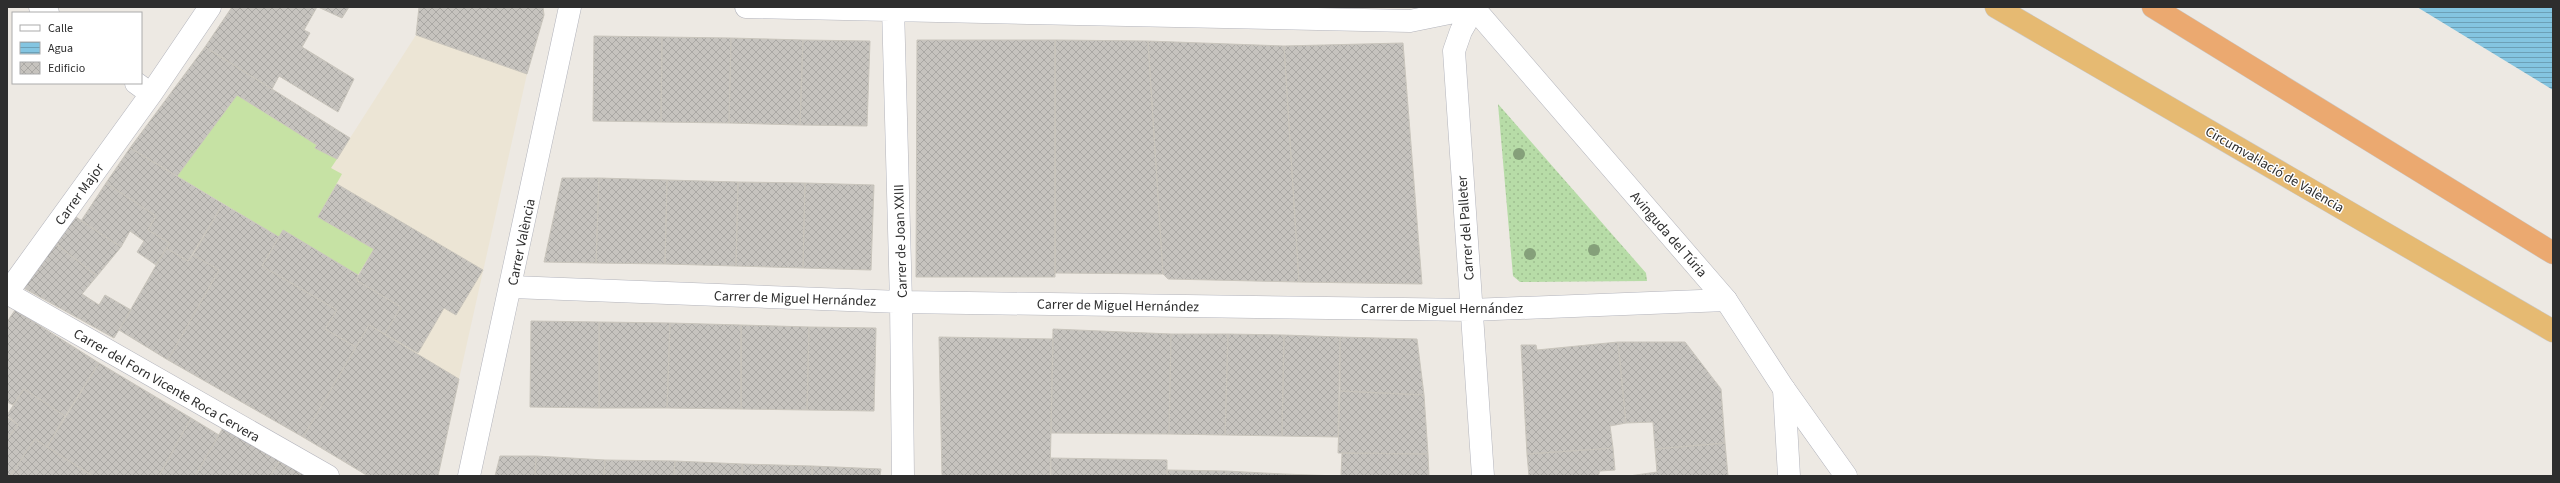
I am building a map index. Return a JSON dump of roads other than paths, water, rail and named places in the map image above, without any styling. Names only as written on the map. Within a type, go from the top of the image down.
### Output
[{"type":"highway","name":"Circumval·lació de València","points":[[1996,7],[2553,331]]},
{"type":"highway","points":[[2153,7],[2553,252]]},
{"type":"street","name":"Carrer Major","points":[[7,293],[143,89],[210,7]]},
{"type":"street","name":"Carrer València","points":[[469,476],[512,287],[570,7]]},
{"type":"street","points":[[746,7],[1410,21],[1474,8]]},
{"type":"street","name":"Avinguda del Túria","points":[[1474,8],[1726,300],[1784,389],[1846,476]]},
{"type":"street","name":"Carrer del Palleter","points":[[1474,8],[1460,31],[1454,51],[1470,310],[1483,476]]},
{"type":"street","name":"Carrer de Joan XXIII","points":[[893,9],[902,302],[903,476]]},
{"type":"street","name":"Carrer de Miguel Hernández","points":[[512,287],[902,302],[1470,310],[1726,300]]},
{"type":"street","name":"Carrer del Forn Vicente Roca Cervera","points":[[7,293],[328,476]]},
{"type":"street","points":[[1784,389],[1789,476]]},
{"type":"water","points":[[2417,7],[2553,7],[2553,90]]}]
